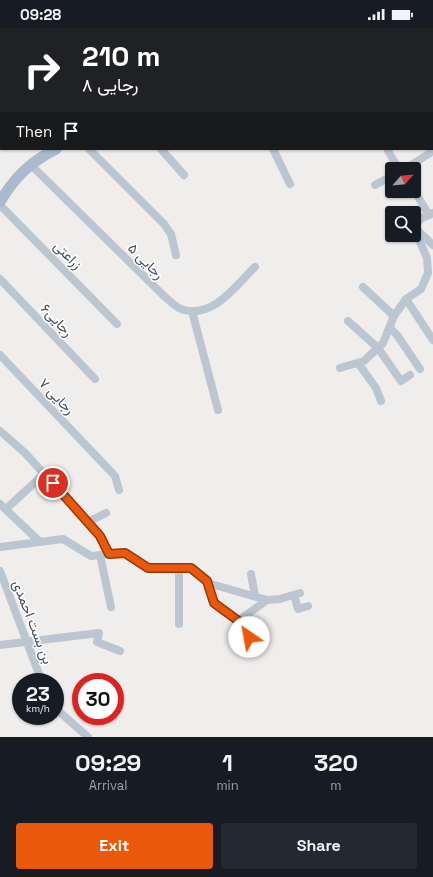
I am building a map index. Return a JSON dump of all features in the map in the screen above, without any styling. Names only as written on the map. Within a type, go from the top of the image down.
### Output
[{"type":"main road","points":[[0,190],[8,178],[26,162],[44,150]]},
{"type":"main road","points":[[0,204],[12,182],[31,165],[54,150]]},
{"type":"street","points":[[90,150],[164,224],[171,234],[176,254]]},
{"type":"street","points":[[162,150],[184,174]]},
{"type":"street","points":[[273,150],[290,184]]},
{"type":"street","points":[[388,151],[395,162]]},
{"type":"street","points":[[416,162],[433,151]]},
{"type":"street","name":"رجایی ۵","points":[[31,165],[164,296],[183,310],[192,311]]},
{"type":"street","points":[[375,185],[385,180]]},
{"type":"street","points":[[418,198],[428,215]]},
{"type":"street","name":"زراعتی","points":[[0,204],[117,324]]},
{"type":"street","points":[[421,234],[433,245]]},
{"type":"street","points":[[340,368],[364,361],[378,348],[385,340],[394,316],[406,299],[421,289],[428,273],[427,258],[420,242]]},
{"type":"street","points":[[218,410],[192,311],[201,312],[219,302],[255,267]]},
{"type":"street","name":"رجایی۶","points":[[0,279],[95,379]]},
{"type":"street","points":[[422,286],[433,283]]},
{"type":"street","points":[[363,287],[394,316]]},
{"type":"street","points":[[406,299],[433,340]]},
{"type":"street","points":[[348,321],[378,348],[401,381],[410,375]]},
{"type":"street","points":[[390,328],[397,335],[420,369]]},
{"type":"street","name":"رجایی ۷","points":[[0,355],[115,476],[119,490]]},
{"type":"street","points":[[358,363],[376,388],[381,402]]},
{"type":"street","points":[[0,431],[44,474],[88,522],[100,536],[109,554]]},
{"type":"street","points":[[39,541],[3,506],[44,474]]},
{"type":"street","points":[[88,522],[106,513]]},
{"type":"street","points":[[0,547],[63,539],[91,556],[125,553],[148,568],[191,568],[211,584],[268,600],[275,600],[297,594],[298,609],[308,606]]},
{"type":"street","points":[[100,555],[111,607]]},
{"type":"street","points":[[179,568],[179,624]]},
{"type":"street","name":"بن بست احمدی","points":[[0,571],[39,673]]},
{"type":"street","points":[[251,574],[255,596]]},
{"type":"street","points":[[207,581],[214,603],[238,621],[248,634],[249,644]]},
{"type":"street","points":[[238,621],[268,600]]},
{"type":"street","points":[[0,645],[28,643],[99,633],[97,642],[120,651]]},
{"type":"street","points":[[64,716],[88,737]]},
{"type":"route","points":[[53,483],[100,536],[109,554],[125,553],[148,568],[191,568],[207,581],[214,603],[240,622],[249,637]]}]
